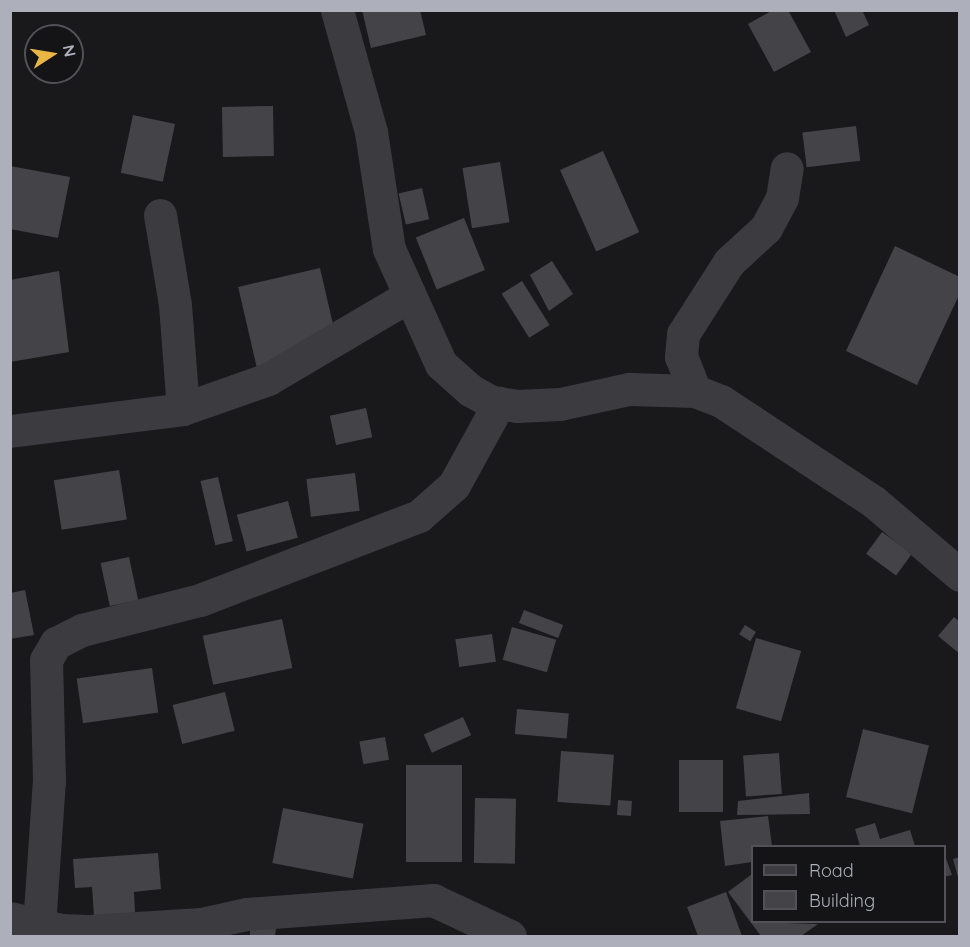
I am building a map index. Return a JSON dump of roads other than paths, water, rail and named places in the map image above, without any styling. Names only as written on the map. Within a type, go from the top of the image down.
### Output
[{"type":"street","points":[[337,10],[371,132],[389,249],[407,297],[441,364],[470,390],[499,403],[560,404],[629,389],[695,391],[721,401],[806,454],[874,502],[960,575]]},
{"type":"street","points":[[695,391],[681,357],[683,334],[729,262],[766,228],[782,198],[787,168]]},
{"type":"street","points":[[159,215],[175,305],[183,409]]},
{"type":"street","points":[[10,431],[183,409],[268,379],[407,297]]},
{"type":"street","points":[[490,931],[423,900],[247,914],[201,924],[89,931],[25,922],[49,781],[46,660],[56,643],[82,630],[200,600],[419,516],[454,485],[499,403]]}]
